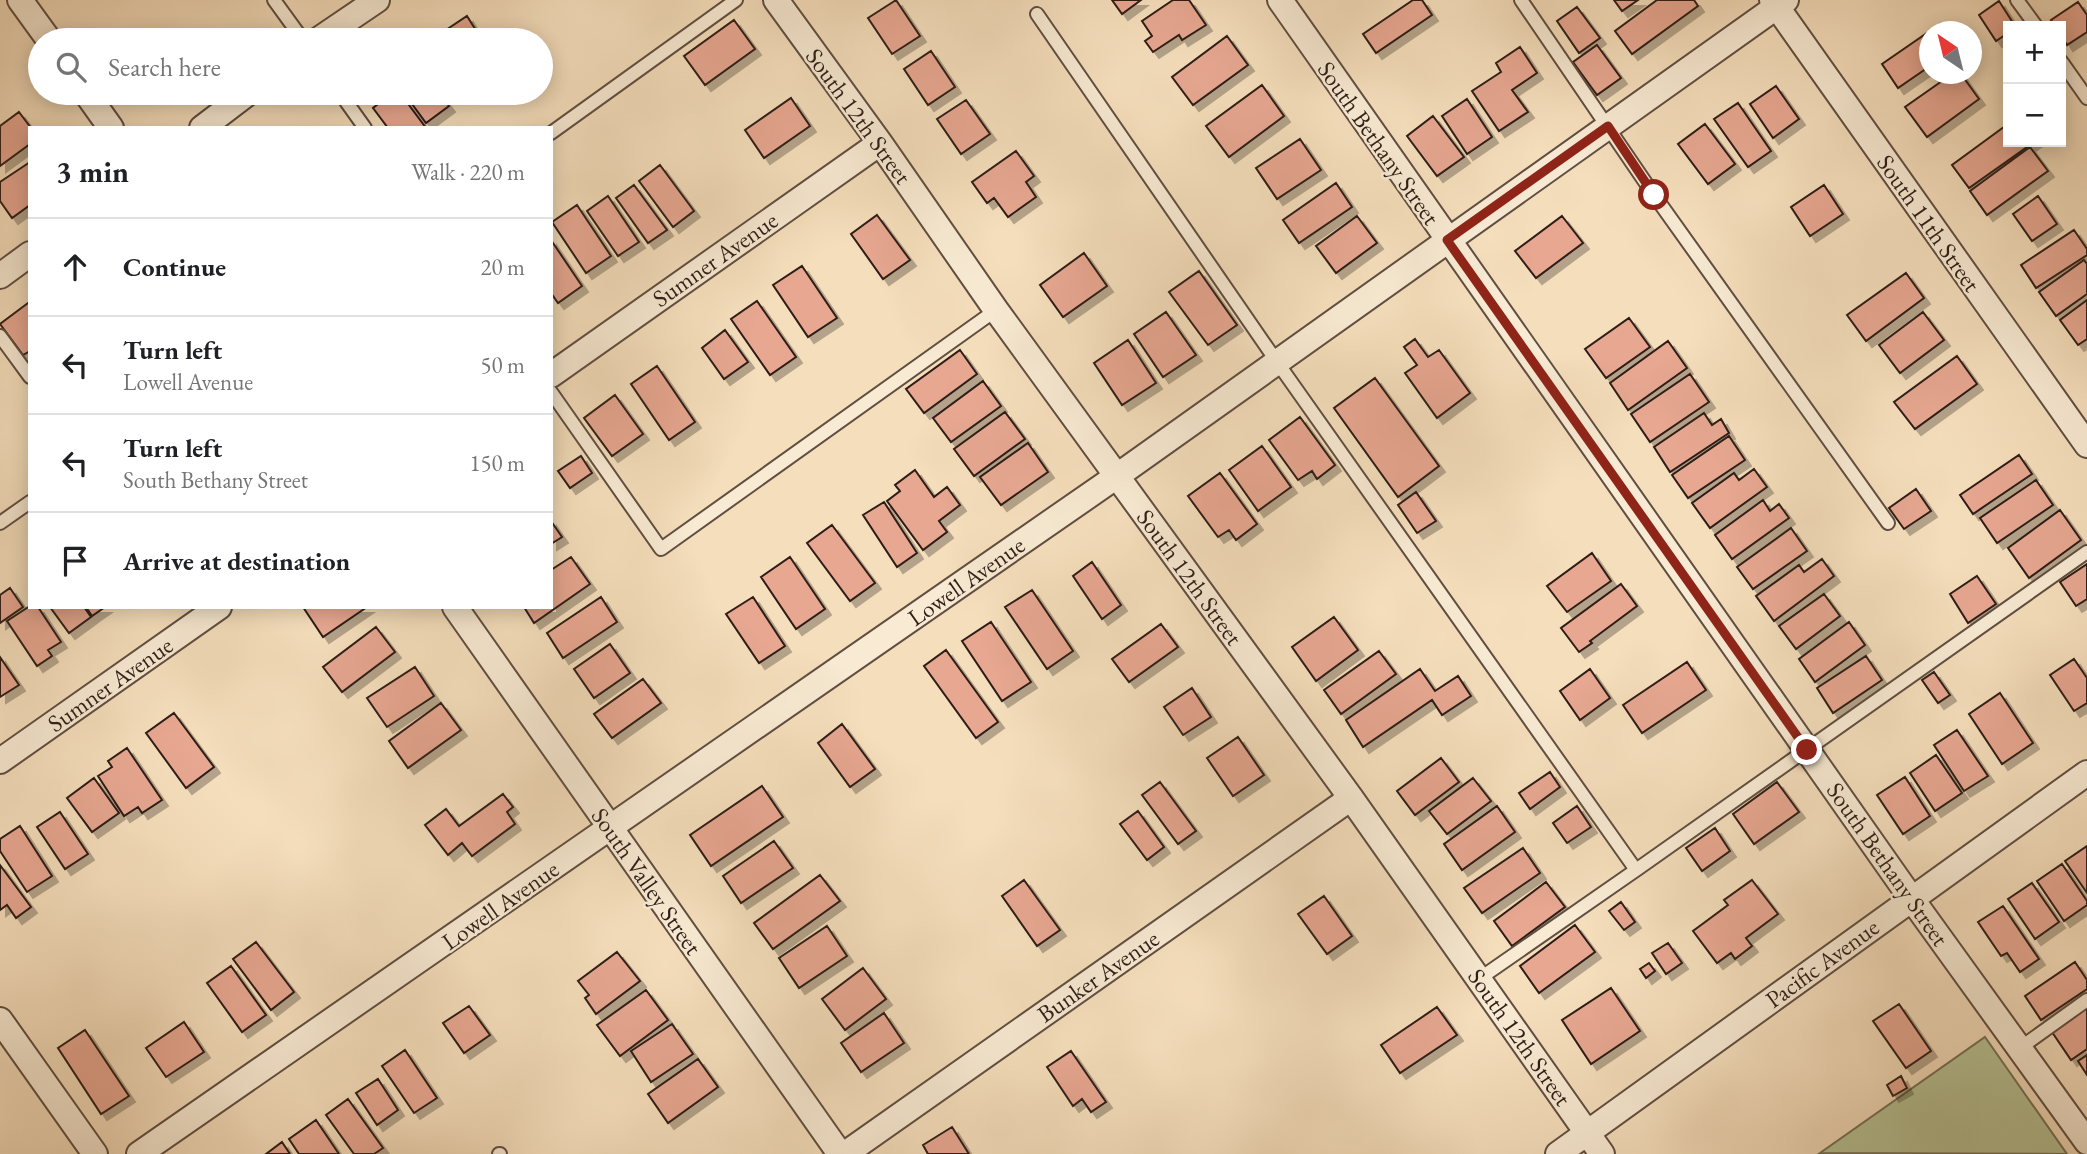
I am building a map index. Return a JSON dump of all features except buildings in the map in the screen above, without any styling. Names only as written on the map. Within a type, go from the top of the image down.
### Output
[{"type":"street","points":[[20,0],[40,28]]},
{"type":"street","points":[[336,28],[377,0]]},
{"type":"street","name":"South 12th Street","points":[[776,0],[996,310],[1351,798],[1602,1154]]},
{"type":"street","name":"South Bethany Street","points":[[1280,0],[1911,898],[2087,1142]]},
{"type":"street","name":"Lowell Avenue","points":[[139,1154],[1116,476],[1778,2]]},
{"type":"street","name":"South 11th Street","points":[[1778,2],[2087,445]]},
{"type":"street","points":[[95,105],[110,126]]},
{"type":"street","points":[[205,126],[232,105]]},
{"type":"street","name":"Sumner Avenue","points":[[553,374],[880,143]]},
{"type":"street","points":[[0,276],[28,255]]},
{"type":"street","name":"Sumner Avenue","points":[[0,761],[216,609]]},
{"type":"street","name":"South Valley Street","points":[[456,609],[842,1154]]},
{"type":"street","name":"Pacific Avenue","points":[[1558,1154],[2087,773]]},
{"type":"street","name":"Bunker Avenue","points":[[842,1154],[1351,798]]},
{"type":"street","points":[[0,1020],[95,1154]]},
{"type":"lane","points":[[274,0],[294,28]]},
{"type":"lane","points":[[553,132],[736,0]]},
{"type":"lane","points":[[1521,0],[1662,206],[1888,523]]},
{"type":"lane","points":[[2017,0],[2032,21]]},
{"type":"lane","points":[[1037,14],[1277,362],[1636,870]]},
{"type":"lane","points":[[2066,68],[2087,98]]},
{"type":"lane","points":[[349,105],[364,126]]},
{"type":"lane","points":[[553,396],[662,549],[996,310]]},
{"type":"lane","points":[[0,336],[28,374]]},
{"type":"lane","points":[[0,523],[28,503]]},
{"type":"lane","points":[[1479,979],[2087,552]]},
{"type":"lane","points":[[2020,1048],[2087,1000]]},
{"type":"green space","points":[[1985,1037],[2067,1154],[1820,1153]]},
{"type":"route","points":[[1654,195],[1608,126],[1447,240],[1807,750]]}]
